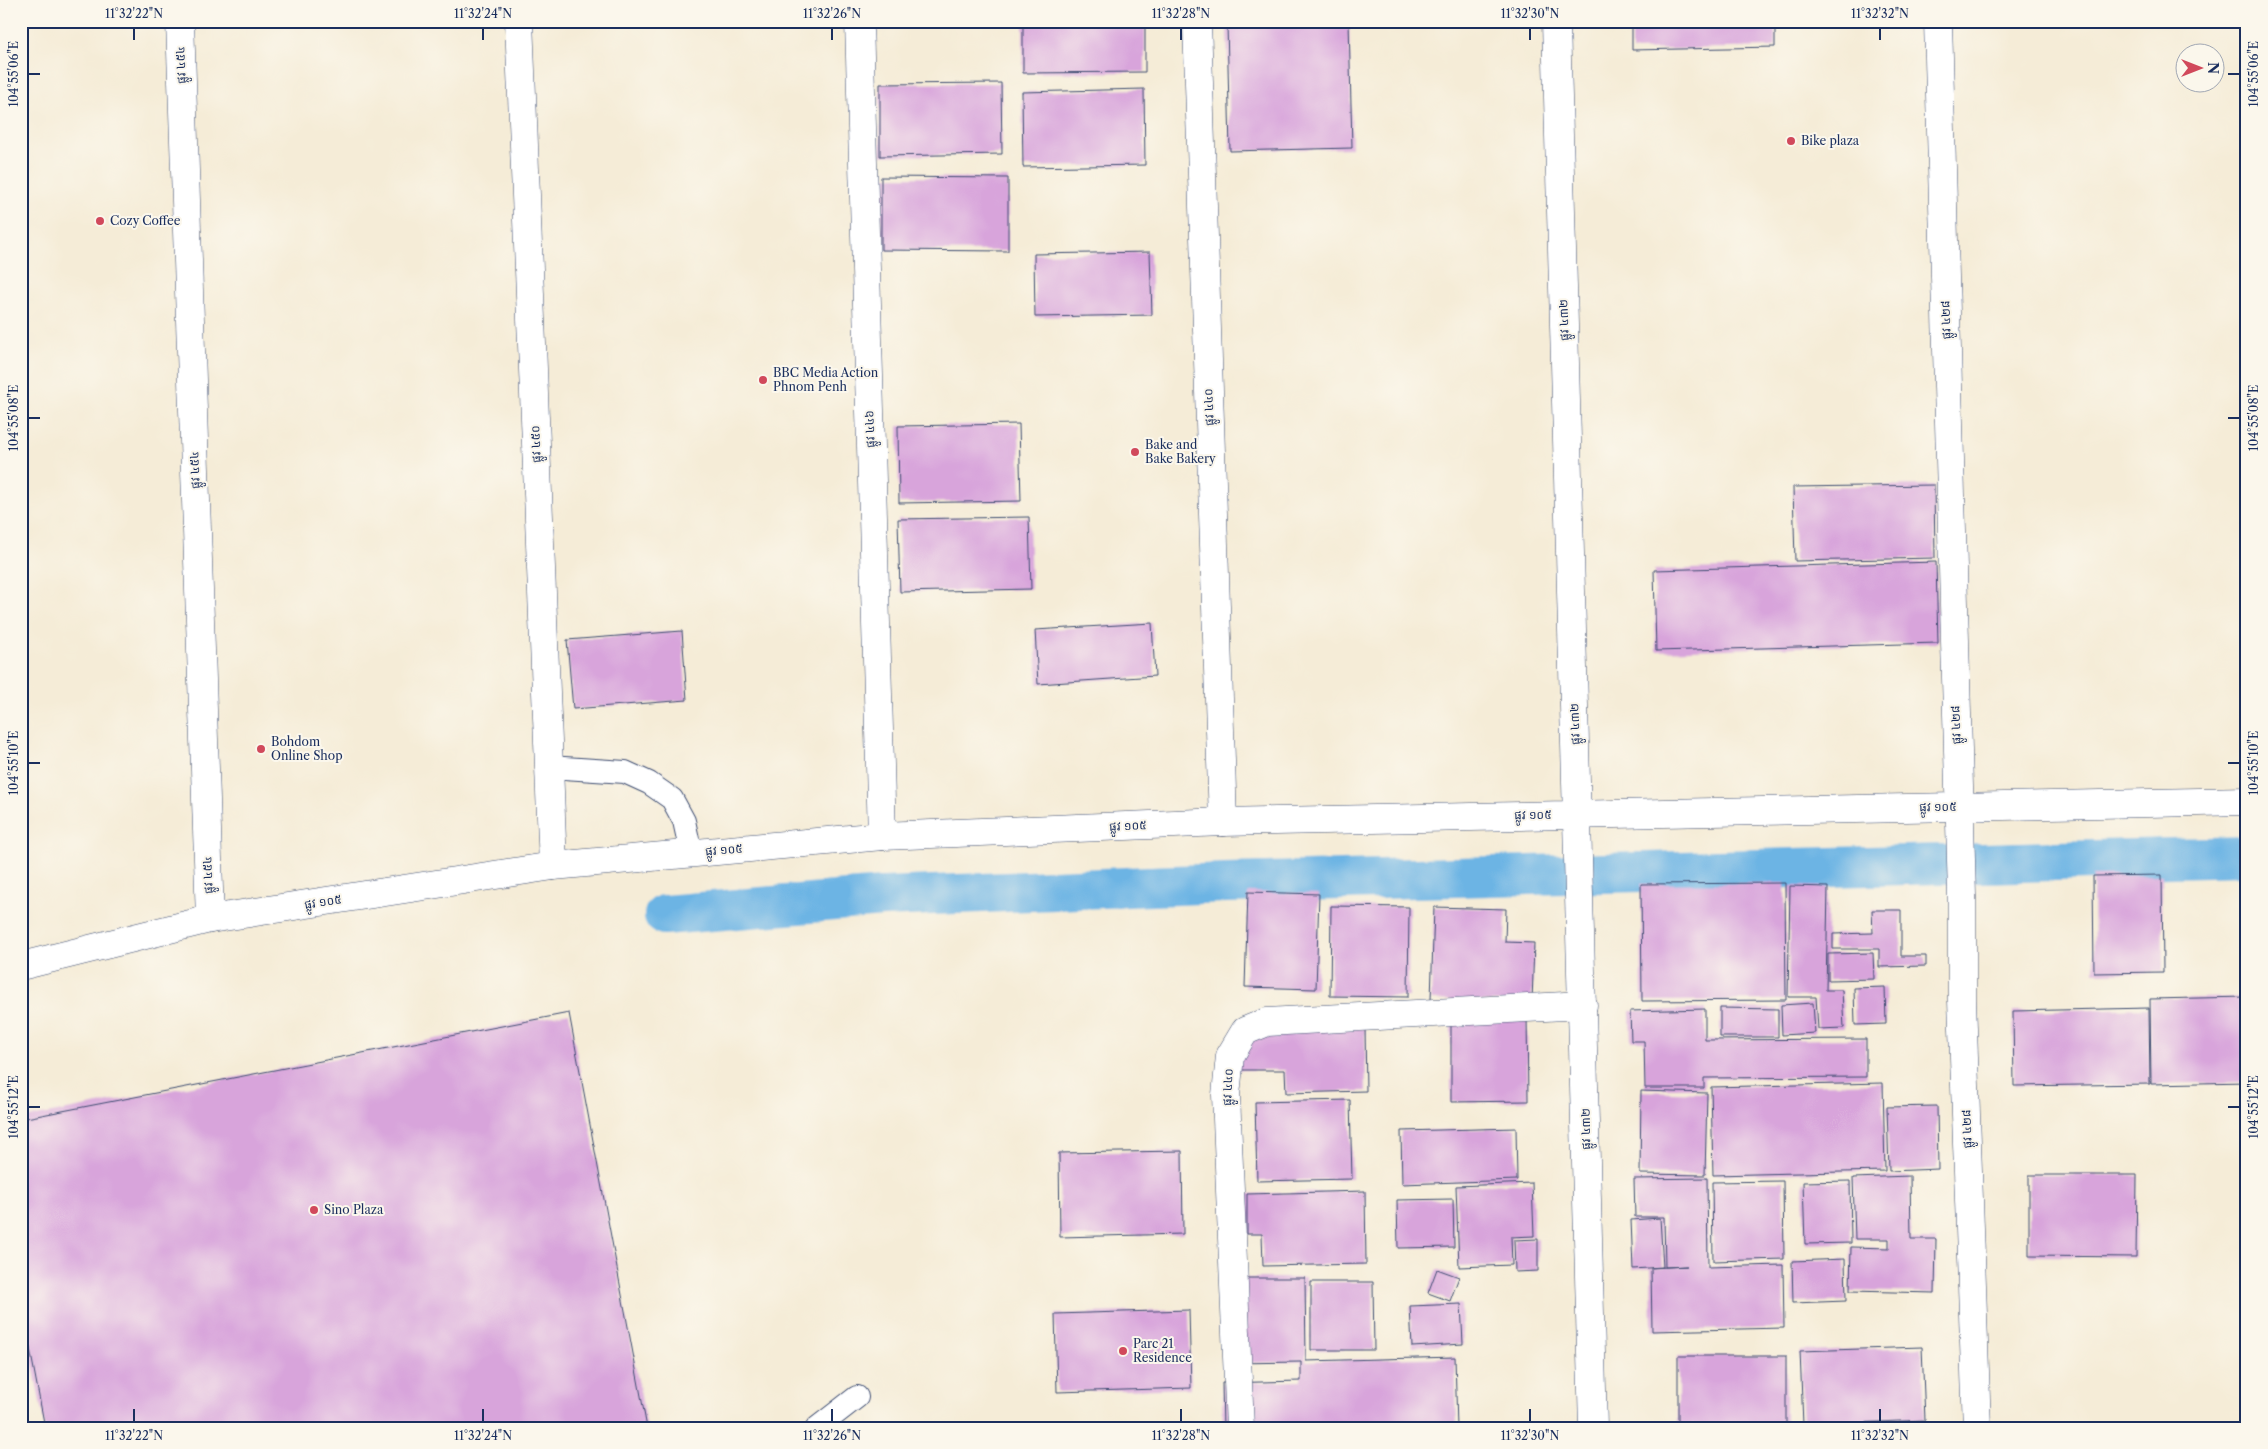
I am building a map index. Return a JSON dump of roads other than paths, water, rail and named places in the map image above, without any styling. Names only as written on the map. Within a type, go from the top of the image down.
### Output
[{"type":"street","name":"ផ្លូវ ៤៥៤","points":[[180,21],[210,919]]},
{"type":"street","name":"ផ្លូវ ៤៥០","points":[[519,21],[553,866]]},
{"type":"street","name":"ផ្លូវ ៤៤៦","points":[[859,21],[882,836]]},
{"type":"street","name":"ផ្លូវ ៤៤០","points":[[1197,21],[1223,822]]},
{"type":"street","name":"ផ្លូវ ៤៣២","points":[[1556,21],[1593,1428]]},
{"type":"street","name":"ផ្លូវ ៤២៨","points":[[1938,21],[1958,807],[1962,896],[1962,1000],[1977,1428]]},
{"type":"street","name":"ផ្លូវ ១០៥","points":[[21,966],[210,919],[553,866],[882,836],[1223,822],[2247,801]]},
{"type":"street","name":"ផ្លូវ ៤៤០","points":[[1240,1428],[1226,1095],[1230,1056],[1245,1031],[1267,1022],[1583,1005]]},
{"type":"lane","points":[[549,767],[625,772],[649,783],[672,800],[684,820],[691,853]]},
{"type":"lane","points":[[817,1428],[857,1397]]},
{"type":"waterway","points":[[664,915],[883,897],[1225,883],[2247,856]]},
{"type":"place","name":"Bike plaza","points":[[1791,141]]},
{"type":"place","name":"Cozy Coffee","points":[[100,221]]},
{"type":"place","name":"BBC Media Action Phnom Penh","points":[[763,380]]},
{"type":"place","name":"Bake and Bake Bakery","points":[[1135,452]]},
{"type":"place","name":"Bohdom Online Shop","points":[[261,749]]},
{"type":"place","name":"Sino Plaza","points":[[314,1210]]},
{"type":"place","name":"Parc 21 Residence","points":[[1123,1351]]}]
